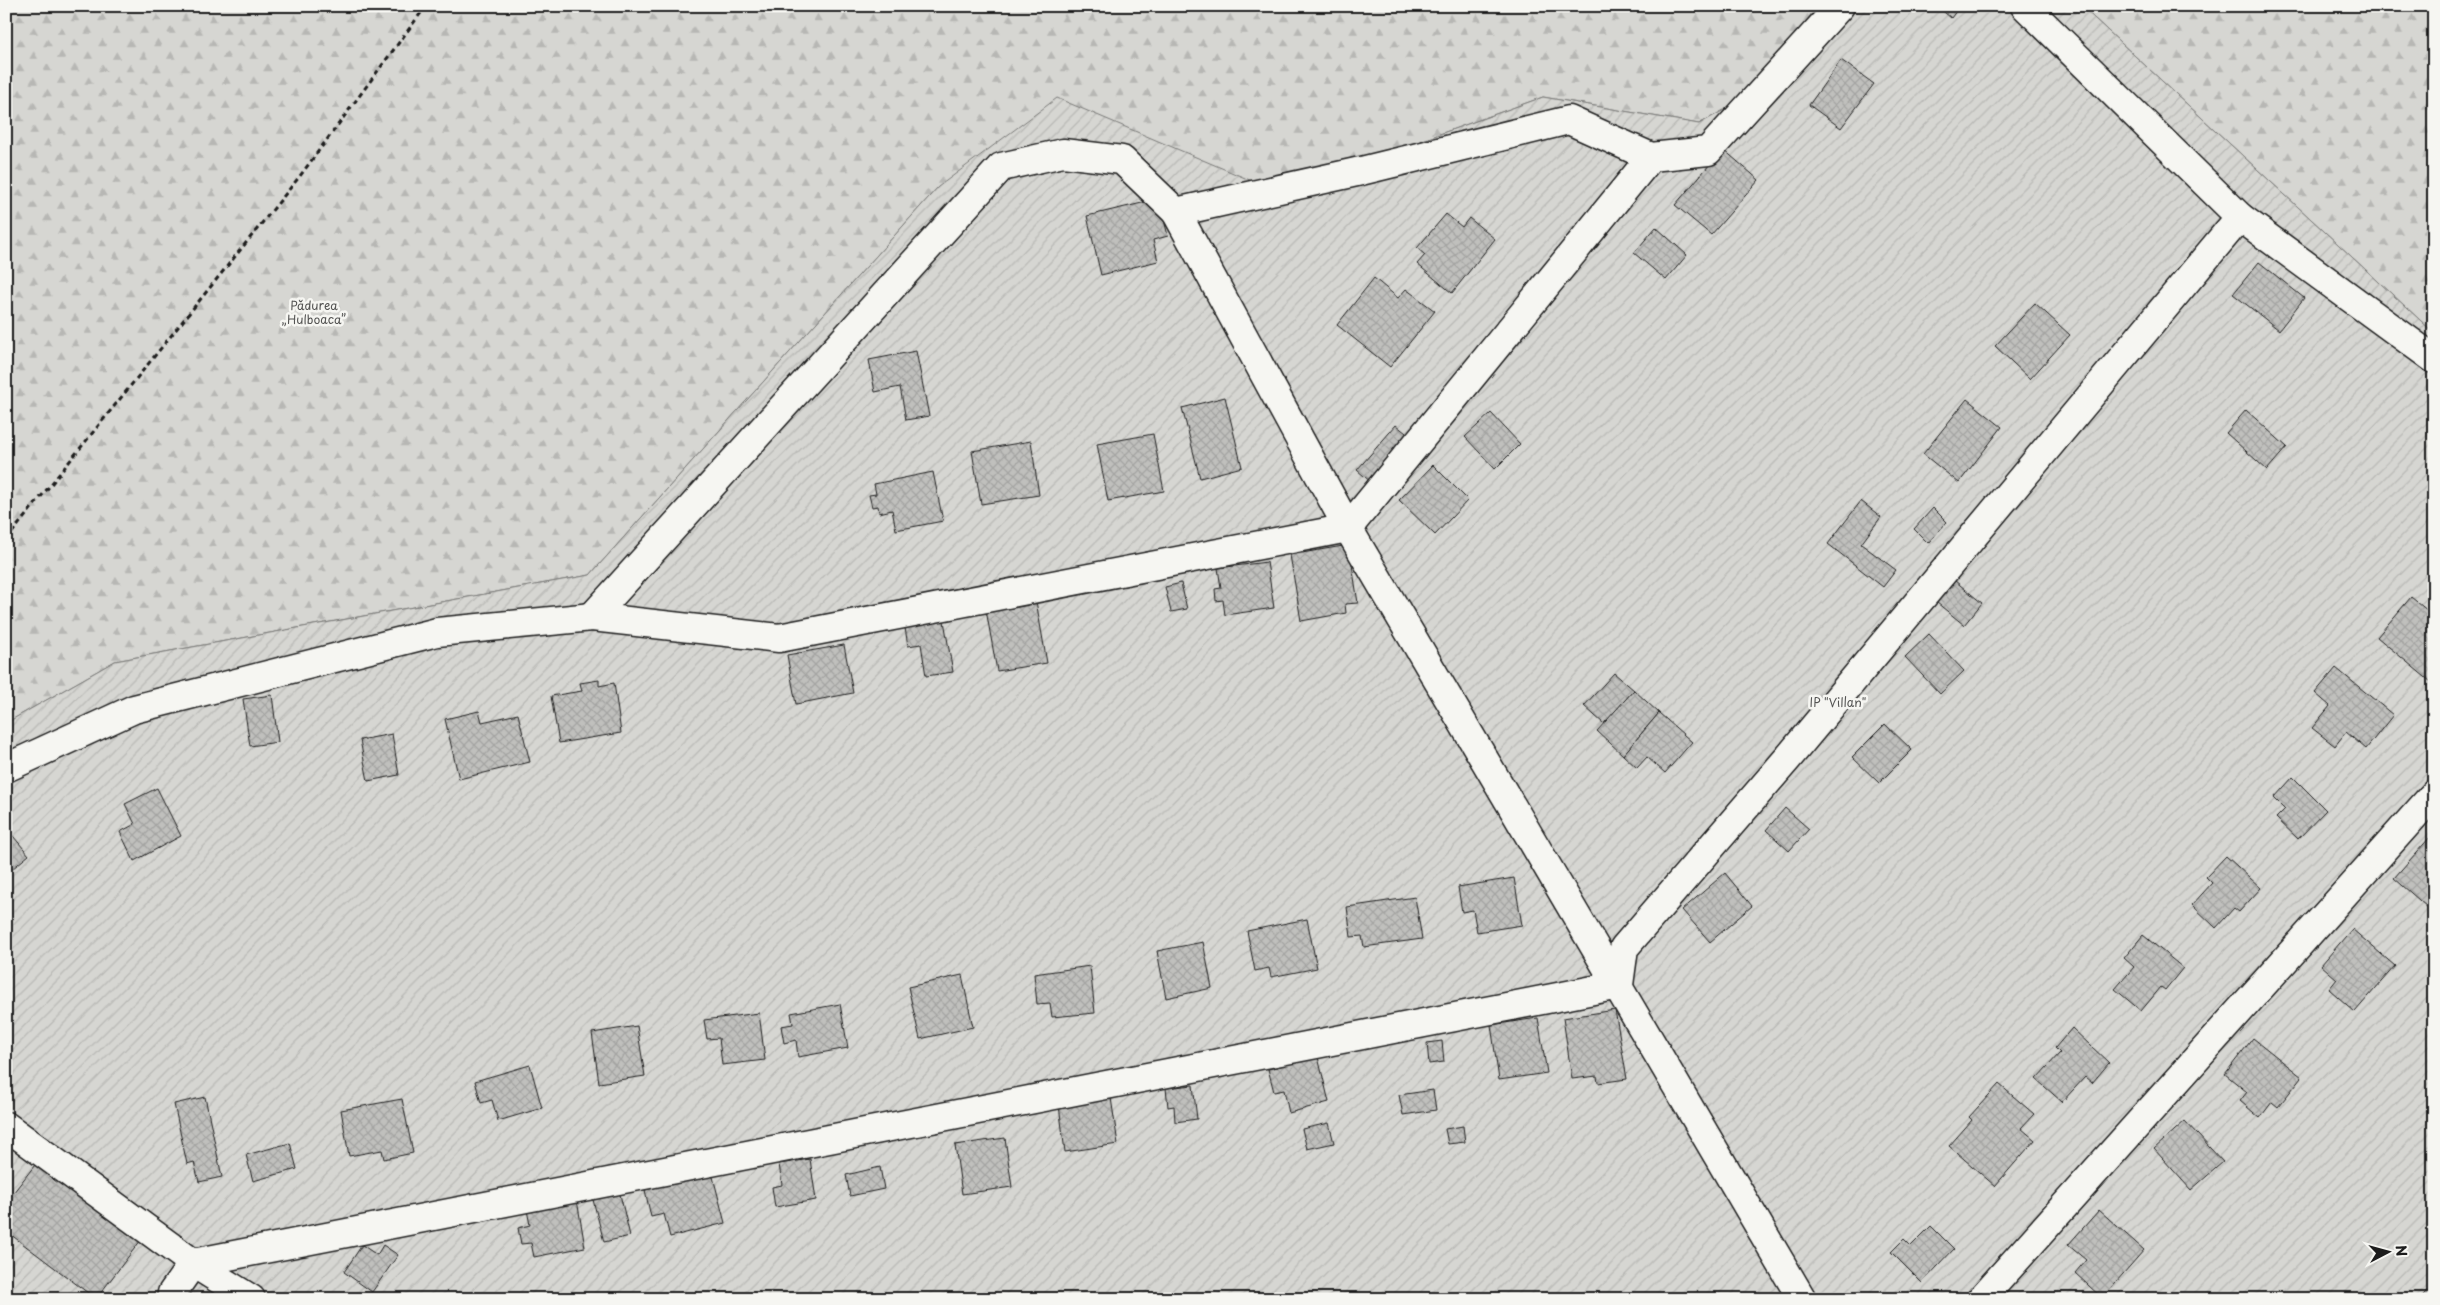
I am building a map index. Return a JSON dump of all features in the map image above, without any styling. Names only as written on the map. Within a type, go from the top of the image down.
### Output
[{"type":"street","points":[[1176,212],[1361,171],[1569,120],[1650,157],[1708,151],[1840,6]]},
{"type":"street","points":[[2025,6],[2240,217],[2434,359]]},
{"type":"street","points":[[592,617],[1001,167],[1063,153],[1122,160],[1176,212],[1348,528],[1619,985],[1802,1299]]},
{"type":"street","points":[[6,768],[134,709],[437,632],[592,617],[779,638],[1348,528],[1650,157]]},
{"type":"street","points":[[1619,985],[1624,948],[1788,758],[2240,217]]},
{"type":"street","points":[[1981,1299],[2434,794]]},
{"type":"street","points":[[170,1299],[172,1293],[193,1263],[1619,985]]},
{"type":"street","points":[[6,1126],[193,1263],[251,1299]]},
{"type":"path","points":[[6,540],[300,176],[426,6]]},
{"type":"green space","name":"Pădurea „Hulboaca”","points":[[6,6],[1817,6],[1758,91],[1699,124],[1543,97],[1278,192],[938,187],[590,575],[115,661],[6,723]]},
{"type":"green space","name":"IP \"Villan\"","points":[[1817,6],[2081,6],[2434,333],[2434,1299],[6,1299],[6,723],[115,661],[590,575],[938,187],[1057,98],[1278,192],[1543,97],[1699,124],[1758,91]]},
{"type":"green space","points":[[2081,6],[2434,6],[2434,333]]},
{"type":"building","points":[[1937,6],[1960,6],[1951,18]]},
{"type":"building","points":[[1841,60],[1874,84],[1841,128],[1809,105]]},
{"type":"building","points":[[1723,149],[1759,180],[1711,235],[1675,205]]},
{"type":"building","points":[[1159,199],[1168,236],[1153,240],[1158,261],[1101,275],[1087,216]]},
{"type":"building","points":[[1446,214],[1462,227],[1469,218],[1495,239],[1452,293],[1417,264],[1425,255],[1417,248]]},
{"type":"building","points":[[1656,227],[1687,255],[1666,280],[1634,253]]},
{"type":"building","points":[[2259,262],[2304,298],[2279,330],[2233,294]]},
{"type":"building","points":[[1374,278],[1398,298],[1406,289],[1435,311],[1390,367],[1337,325]]},
{"type":"building","points":[[2035,303],[2070,335],[2030,379],[1995,346]]},
{"type":"building","points":[[916,351],[929,416],[906,420],[900,387],[875,392],[869,360]]},
{"type":"building","points":[[1225,397],[1242,467],[1200,478],[1182,408]]},
{"type":"building","points":[[1967,399],[2002,427],[1959,483],[1923,454]]},
{"type":"building","points":[[2246,410],[2287,447],[2267,470],[2226,433]]},
{"type":"building","points":[[1491,413],[1520,444],[1495,469],[1465,437]]},
{"type":"building","points":[[1396,425],[1411,437],[1372,483],[1357,470]]},
{"type":"building","points":[[1153,434],[1164,491],[1108,501],[1097,444]]},
{"type":"building","points":[[1031,441],[1039,495],[981,504],[972,451]]},
{"type":"building","points":[[1433,465],[1468,500],[1435,535],[1399,500]]},
{"type":"building","points":[[933,472],[943,521],[896,530],[892,510],[879,513],[878,506],[872,507],[869,495],[876,494],[874,484]]},
{"type":"building","points":[[1861,501],[1881,517],[1861,544],[1896,570],[1883,587],[1828,544]]},
{"type":"building","points":[[1933,508],[1947,522],[1928,543],[1914,529]]},
{"type":"building","points":[[1349,545],[1358,603],[1345,604],[1346,613],[1301,621],[1290,555]]},
{"type":"building","points":[[1267,562],[1274,608],[1225,615],[1223,600],[1216,601],[1215,589],[1221,588],[1218,568]]},
{"type":"building","points":[[1949,576],[1982,603],[1964,625],[1931,598]]},
{"type":"building","points":[[1181,583],[1187,609],[1171,612],[1165,587]]},
{"type":"building","points":[[2411,597],[2434,616],[2434,679],[2431,682],[2377,637]]},
{"type":"building","points":[[1036,601],[1047,663],[997,671],[986,610]]},
{"type":"building","points":[[943,615],[953,672],[926,676],[921,644],[908,646],[904,622]]},
{"type":"building","points":[[1929,634],[1964,671],[1940,694],[1905,657]]},
{"type":"building","points":[[844,645],[853,693],[796,704],[787,655]]},
{"type":"building","points":[[2336,668],[2393,715],[2366,749],[2346,732],[2335,746],[2312,728],[2330,706],[2315,693]]},
{"type":"building","points":[[1614,673],[1634,690],[1604,724],[1584,706]]},
{"type":"building","points":[[599,680],[599,686],[614,683],[621,733],[559,743],[551,696],[582,691],[580,683]]},
{"type":"building","points":[[1634,690],[1659,713],[1623,755],[1597,731]]},
{"type":"building","points":[[272,695],[278,742],[250,746],[243,699]]},
{"type":"building","points":[[479,711],[482,722],[518,714],[530,762],[459,779],[445,719]]},
{"type":"building","points":[[1659,713],[1692,742],[1665,773],[1647,757],[1637,768],[1623,755]]},
{"type":"building","points":[[1885,724],[1912,750],[1879,783],[1852,757]]},
{"type":"building","points":[[392,734],[399,775],[368,781],[360,740]]},
{"type":"building","points":[[2293,777],[2326,810],[2298,839],[2276,818],[2285,809],[2274,798]]},
{"type":"building","points":[[157,788],[181,836],[134,861],[120,832],[135,824],[125,804]]},
{"type":"building","points":[[1785,808],[1809,829],[1789,851],[1766,830]]},
{"type":"building","points":[[8,830],[29,855],[6,874],[6,831]]},
{"type":"building","points":[[2431,836],[2434,838],[2434,901],[2428,908],[2394,878]]},
{"type":"building","points":[[2226,856],[2261,888],[2239,912],[2234,908],[2216,928],[2192,905],[2212,883],[2206,877]]},
{"type":"building","points":[[1725,873],[1752,906],[1710,942],[1682,910]]},
{"type":"building","points":[[1514,878],[1522,925],[1477,932],[1473,910],[1462,912],[1458,887]]},
{"type":"building","points":[[1415,897],[1422,939],[1364,947],[1362,936],[1351,937],[1347,907]]},
{"type":"building","points":[[1307,919],[1317,968],[1271,977],[1269,968],[1255,971],[1247,931]]},
{"type":"building","points":[[2352,929],[2395,966],[2355,1012],[2329,989],[2337,979],[2321,965]]},
{"type":"building","points":[[2143,935],[2183,968],[2165,990],[2161,987],[2141,1011],[2115,989],[2134,967],[2124,958]]},
{"type":"building","points":[[1203,942],[1212,988],[1166,998],[1157,951]]},
{"type":"building","points":[[1090,966],[1095,1013],[1052,1017],[1050,1003],[1037,1004],[1034,974]]},
{"type":"building","points":[[962,975],[973,1027],[920,1039],[908,987]]},
{"type":"building","points":[[840,1004],[848,1048],[798,1057],[796,1040],[784,1043],[781,1026],[793,1024],[791,1013]]},
{"type":"building","points":[[1615,1010],[1627,1079],[1598,1083],[1597,1076],[1572,1079],[1563,1018]]},
{"type":"building","points":[[759,1013],[765,1060],[722,1065],[719,1038],[707,1039],[704,1020]]},
{"type":"building","points":[[1538,1018],[1547,1073],[1499,1080],[1491,1025]]},
{"type":"building","points":[[637,1026],[645,1076],[599,1083],[592,1033]]},
{"type":"building","points":[[2072,1028],[2109,1063],[2092,1083],[2085,1077],[2062,1102],[2036,1079],[2060,1053],[2055,1048]]},
{"type":"building","points":[[2253,1038],[2302,1077],[2278,1107],[2272,1102],[2260,1118],[2240,1101],[2247,1092],[2225,1074]]},
{"type":"building","points":[[1442,1041],[1444,1062],[1429,1064],[1427,1043]]},
{"type":"building","points":[[1318,1057],[1329,1102],[1289,1113],[1284,1090],[1274,1092],[1268,1069]]},
{"type":"building","points":[[530,1065],[542,1108],[498,1121],[492,1100],[481,1103],[475,1081]]},
{"type":"building","points":[[1999,1084],[2034,1114],[2021,1128],[2035,1140],[1995,1186],[1949,1146],[1972,1120],[1969,1117]]},
{"type":"building","points":[[1193,1085],[1197,1119],[1175,1122],[1174,1106],[1168,1107],[1166,1088]]},
{"type":"building","points":[[1433,1090],[1436,1110],[1403,1115],[1399,1095]]},
{"type":"building","points":[[205,1097],[222,1177],[199,1182],[194,1162],[187,1164],[174,1104]]},
{"type":"building","points":[[1111,1098],[1118,1144],[1065,1152],[1059,1105]]},
{"type":"building","points":[[402,1099],[413,1153],[384,1159],[382,1150],[349,1156],[341,1110]]},
{"type":"building","points":[[2185,1121],[2223,1162],[2191,1190],[2154,1149]]},
{"type":"building","points":[[1329,1123],[1334,1143],[1307,1149],[1302,1129]]},
{"type":"building","points":[[1463,1126],[1465,1142],[1448,1144],[1445,1129]]},
{"type":"building","points":[[1005,1138],[1012,1187],[962,1194],[955,1145]]},
{"type":"building","points":[[290,1143],[297,1169],[253,1181],[246,1155]]},
{"type":"building","points":[[810,1159],[816,1200],[775,1207],[772,1187],[782,1185],[779,1164]]},
{"type":"building","points":[[38,1161],[141,1240],[96,1299],[6,1231],[6,1202]]},
{"type":"building","points":[[880,1167],[884,1189],[850,1196],[846,1175]]},
{"type":"building","points":[[712,1173],[725,1223],[670,1237],[664,1214],[651,1217],[645,1190]]},
{"type":"building","points":[[619,1190],[630,1236],[604,1242],[592,1196]]},
{"type":"building","points":[[577,1200],[585,1247],[534,1257],[531,1243],[521,1244],[518,1228],[530,1225],[527,1210]]},
{"type":"building","points":[[2099,1210],[2144,1250],[2102,1298],[2075,1273],[2086,1260],[2068,1245]]},
{"type":"building","points":[[1931,1226],[1954,1249],[1922,1283],[1891,1252],[1904,1239],[1911,1246]]},
{"type":"building","points":[[362,1245],[377,1255],[383,1245],[398,1255],[372,1292],[344,1272]]},
{"type":"building","points":[[2434,1284],[2434,1299],[2419,1299]]}]
